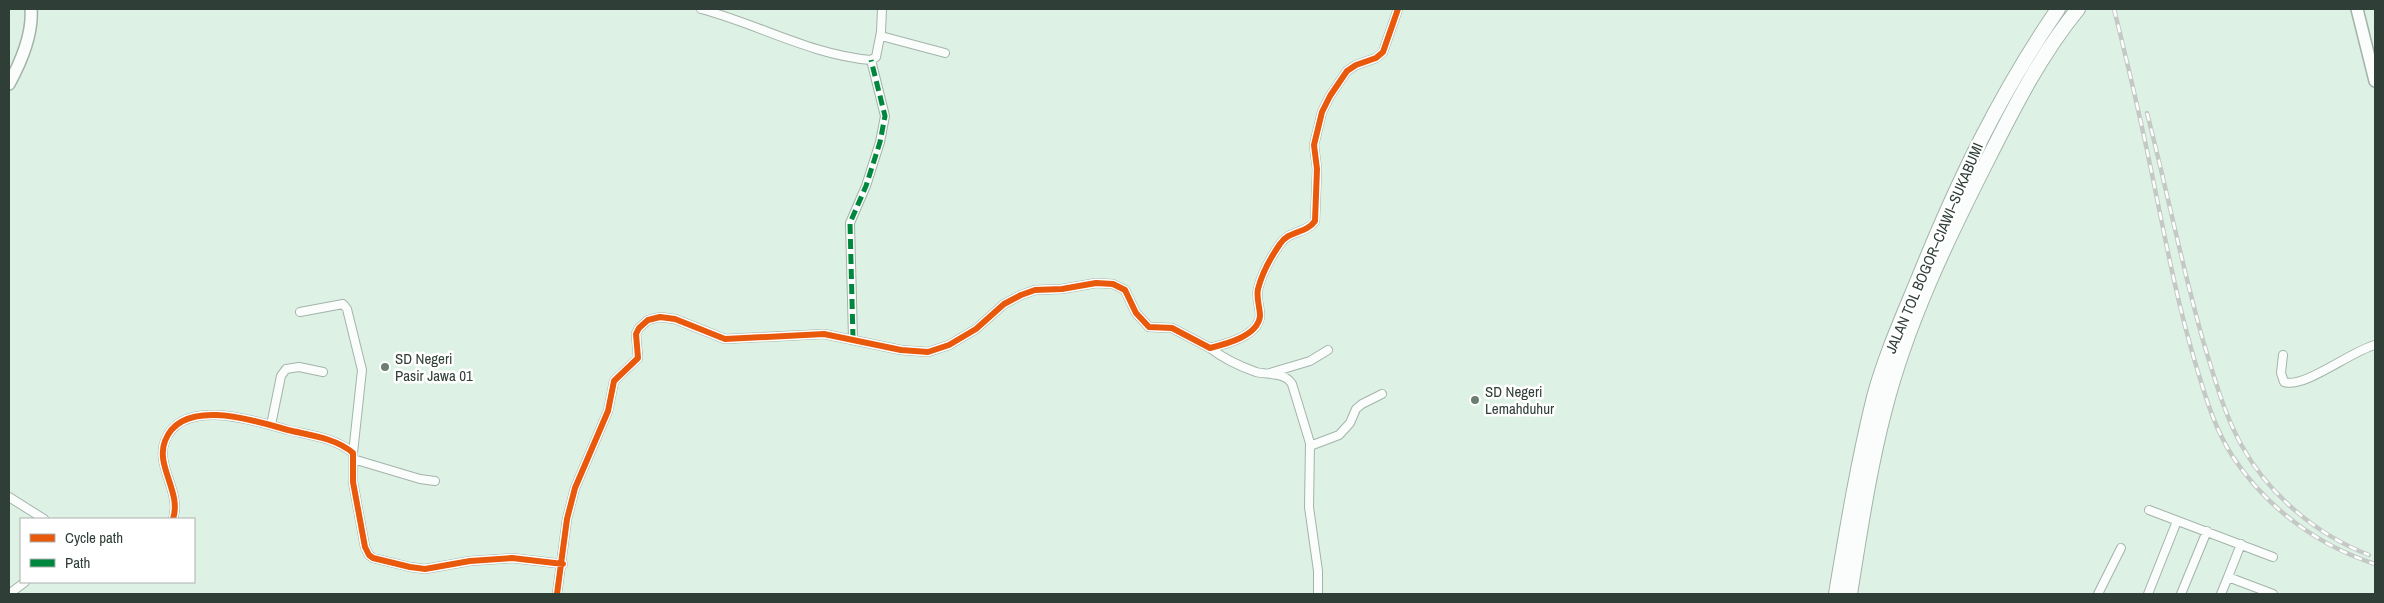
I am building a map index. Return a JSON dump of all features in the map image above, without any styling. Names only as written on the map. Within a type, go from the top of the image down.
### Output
[{"type":"highway","name":"JALAN TOL BOGOR–CIAWI–SUKABUMI","points":[[1836,594],[1855,483],[1875,396],[1894,338],[1934,240],[1986,126],[2031,48],[2058,9]]},
{"type":"highway","name":"JALAN TOL BOGOR–CIAWI–SUKABUMI","points":[[1850,594],[1867,486],[1885,408],[1904,349],[1952,231],[2000,134],[2044,58],[2078,9]]},
{"type":"main road","points":[[9,84],[26,43],[31,24],[31,9]]},
{"type":"main road","points":[[2357,9],[2375,81]]},
{"type":"street","points":[[701,9],[733,18],[795,43],[871,60],[876,58],[881,36],[882,9]]},
{"type":"street","points":[[1210,348],[1237,339],[1258,324],[1260,310],[1258,291],[1272,255],[1284,239],[1307,229],[1315,220],[1317,169],[1314,146],[1322,112],[1347,71],[1356,65],[1376,58],[1383,52],[1398,9]]},
{"type":"street","points":[[881,36],[945,53]]},
{"type":"street","points":[[854,339],[850,223],[866,186],[880,142],[885,116],[871,60]]},
{"type":"street","points":[[557,594],[563,564],[566,528],[575,488],[608,411],[614,381],[638,358],[637,331],[645,322],[656,317],[671,318],[725,340],[818,334],[854,339],[909,352],[937,350],[976,329],[1004,304],[1021,295],[1035,290],[1062,289],[1101,283],[1113,284],[1124,290],[1136,313],[1149,327],[1172,328],[1210,348],[1229,361],[1266,374],[1286,377],[1292,384],[1310,446],[1309,507],[1313,547],[1318,571],[1318,594]]},
{"type":"street","points":[[300,312],[343,304],[347,309],[360,353],[362,370],[353,456],[353,482],[365,547],[369,555],[373,558],[425,569],[470,561],[512,558],[563,564]]},
{"type":"street","points":[[2283,354],[2282,373],[2284,382],[2289,384],[2313,376],[2355,352],[2375,345]]},
{"type":"street","points":[[1266,374],[1310,361],[1328,350]]},
{"type":"street","points":[[271,425],[281,376],[286,369],[299,367],[323,372]]},
{"type":"street","points":[[1310,446],[1339,435],[1350,423],[1356,410],[1362,404],[1382,394]]},
{"type":"street","points":[[173,518],[175,496],[163,449],[168,434],[177,425],[189,419],[217,415],[238,416],[331,441],[353,456],[420,479],[435,481]]},
{"type":"street","points":[[9,497],[42,518]]},
{"type":"street","points":[[2149,510],[2273,556]]},
{"type":"street","points":[[2148,594],[2177,521]]},
{"type":"street","points":[[2181,594],[2207,531]]},
{"type":"street","points":[[2221,594],[2241,544]]},
{"type":"street","points":[[2098,594],[2121,548]]},
{"type":"street","points":[[2228,576],[2274,594]]},
{"type":"street","points":[[9,594],[24,583]]},
{"type":"railway","points":[[2114,9],[2141,122],[2183,319],[2206,399],[2220,435],[2246,475],[2261,493],[2278,508],[2295,522],[2333,546],[2375,564]]},
{"type":"railway","points":[[2147,113],[2204,344],[2220,396],[2242,446],[2266,481],[2296,511],[2313,525],[2331,536],[2369,555]]},
{"type":"marked path","points":[[853,339],[850,223],[866,186],[880,142],[885,116],[871,60]]},
{"type":"cycle path","points":[[557,594],[567,519],[575,488],[608,411],[614,381],[638,358],[636,334],[639,328],[648,320],[660,317],[675,319],[725,339],[824,334],[901,350],[928,352],[949,345],[976,329],[1004,304],[1021,295],[1035,290],[1062,289],[1096,283],[1113,284],[1125,290],[1136,313],[1149,327],[1172,328],[1210,348],[1248,334],[1258,323],[1260,316],[1257,296],[1258,289],[1264,271],[1273,254],[1288,236],[1307,228],[1315,221],[1317,169],[1314,145],[1322,112],[1347,71],[1356,65],[1376,58],[1383,52],[1398,9]]},
{"type":"cycle path","points":[[173,518],[174,499],[163,460],[165,441],[174,427],[187,419],[203,415],[221,415],[322,438],[339,444],[353,453],[353,482],[365,547],[373,558],[425,569],[470,561],[512,558],[563,564]]},
{"type":"place","name":"SD Negeri Pasir Jawa 01","points":[[385,367]]},
{"type":"place","name":"SD Negeri Lemahduhur","points":[[1475,400]]}]
